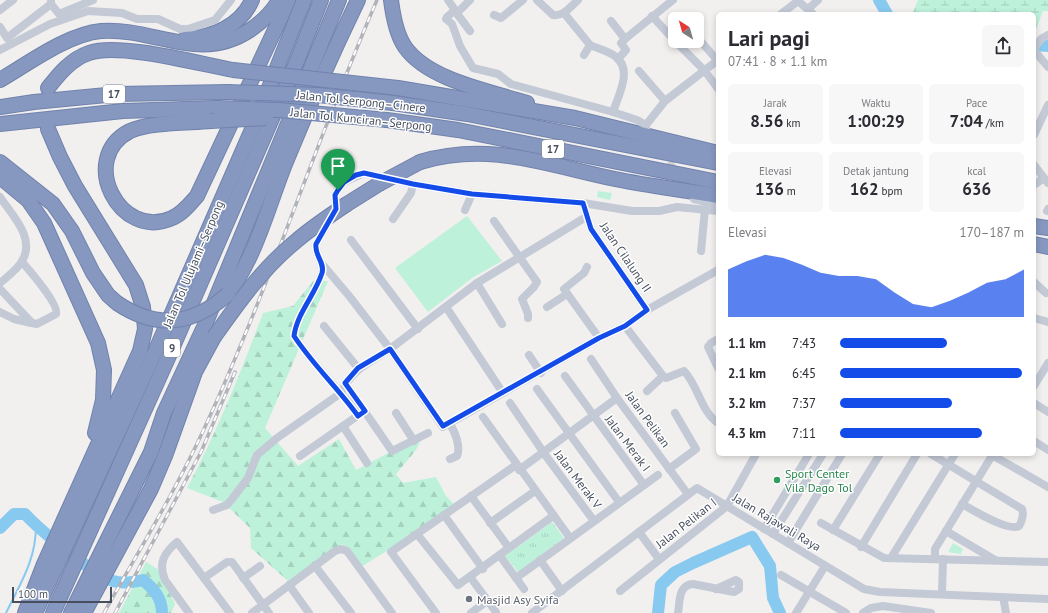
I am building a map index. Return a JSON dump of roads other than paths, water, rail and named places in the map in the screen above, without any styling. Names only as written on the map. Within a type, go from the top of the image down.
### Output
[{"type":"highway","points":[[161,39],[190,38],[210,35],[226,28],[241,17],[252,0]]},
{"type":"highway","points":[[0,80],[59,45],[81,36],[100,31],[120,31],[204,46],[225,42],[244,34],[261,23],[275,8],[279,0]]},
{"type":"highway","points":[[214,114],[141,127],[129,132],[112,148],[107,160],[105,173],[107,185],[111,195],[133,218],[148,222],[161,222],[174,218],[197,196],[288,0]]},
{"type":"highway","name":"Jalan Tol Ulujami–Serpong","points":[[35,613],[60,563],[155,352],[257,118],[304,0]]},
{"type":"highway","name":"Jalan Tol Ulujami–Serpong","points":[[53,613],[74,570],[254,160],[271,117],[297,61],[320,0]]},
{"type":"highway","points":[[2,168],[43,195],[53,204],[72,231],[93,273],[108,295],[130,312],[148,319],[169,321],[191,317],[213,308],[228,294],[242,275],[285,164],[293,128],[339,0]]},
{"type":"highway","points":[[110,551],[151,452],[164,413],[204,327],[271,162],[293,128],[325,70],[358,0]]},
{"type":"highway","points":[[391,0],[398,34],[404,46],[413,57],[430,70],[447,78],[575,118],[716,153]]},
{"type":"highway","points":[[48,88],[73,60],[89,52],[110,50],[139,52],[234,70],[398,88],[575,118]]},
{"type":"highway","name":"Jalan Tol Serpong–Cinere","points":[[0,108],[34,102],[117,94],[228,92],[318,95],[394,103],[474,115],[716,163]]},
{"type":"highway","name":"Jalan Tol Kunciran–Serpong","points":[[0,124],[122,111],[214,114],[279,110],[330,114],[458,130],[716,182]]},
{"type":"highway","points":[[24,613],[44,564],[140,351],[144,329],[143,307],[136,286],[75,186],[48,129]]},
{"type":"highway","points":[[71,613],[88,592],[110,551],[151,489],[165,456],[195,372],[214,337],[237,304],[262,274],[295,242],[347,204],[379,184],[420,162],[440,157],[470,153],[503,154],[617,180],[716,196]]},
{"type":"highway","points":[[2,168],[28,200],[44,223],[98,343],[102,358],[103,400],[88,465]]},
{"type":"highway","points":[[1036,226],[1048,228]]},
{"type":"highway","points":[[1036,244],[1048,247]]},
{"type":"highway","points":[[84,613],[88,592]]},
{"type":"street","points":[[0,10],[13,0]]},
{"type":"street","points":[[1,29],[7,38],[51,2],[59,14],[93,0]]},
{"type":"street","points":[[0,50],[50,24],[88,11],[122,13],[137,19],[158,19],[184,29],[215,20],[231,0]]},
{"type":"street","points":[[448,0],[470,31]]},
{"type":"street","points":[[470,0],[446,19],[452,24],[460,46],[473,68],[498,74],[511,84],[613,112],[646,127],[665,101],[716,62]]},
{"type":"street","points":[[494,15],[501,18],[523,0]]},
{"type":"street","points":[[537,0],[553,14],[564,13],[578,0]]},
{"type":"street","points":[[618,59],[626,50],[621,43],[673,0]]},
{"type":"street","points":[[783,12],[798,0],[810,11],[818,0]]},
{"type":"street","points":[[564,13],[590,45],[618,59],[624,71],[624,77],[613,112]]},
{"type":"street","points":[[652,16],[668,33]]},
{"type":"street","points":[[611,21],[625,39]]},
{"type":"street","points":[[1036,47],[1045,37]]},
{"type":"street","points":[[584,56],[590,45]]},
{"type":"street","points":[[704,45],[716,58]]},
{"type":"street","points":[[682,48],[716,85]]},
{"type":"street","points":[[1036,52],[1048,67]]},
{"type":"street","points":[[639,71],[665,101]]},
{"type":"street","points":[[1036,128],[1048,105]]},
{"type":"street","points":[[1036,168],[1046,181],[1036,184]]},
{"type":"street","points":[[716,211],[677,207],[659,211],[632,211],[583,203],[472,194],[413,184],[364,173],[356,175],[344,182],[335,195],[336,209],[330,222],[316,244],[315,250],[323,265],[390,349],[443,426],[541,373],[599,338],[625,326],[647,310],[716,273]]},
{"type":"street","points":[[393,219],[411,193],[413,184]]},
{"type":"street","points":[[465,210],[472,194]]},
{"type":"street","points":[[0,197],[25,234],[26,244],[22,262],[0,283]]},
{"type":"street","points":[[694,199],[716,204]]},
{"type":"street","name":"Jalan Cilalung II","points":[[583,203],[586,217],[591,229],[647,310]]},
{"type":"street","points":[[702,250],[705,209]]},
{"type":"street","points":[[213,510],[227,505],[232,499],[248,478],[257,455],[277,438],[341,393],[345,383],[358,368],[390,349],[418,329],[477,283],[586,217]]},
{"type":"street","points":[[494,221],[537,282],[522,299],[528,314],[528,318]]},
{"type":"street","points":[[351,240],[418,329]]},
{"type":"street","points":[[0,312],[14,319],[37,324],[56,314],[57,311],[46,291],[22,262]]},
{"type":"street","points":[[323,265],[315,288],[295,328],[294,336],[308,357],[341,393],[362,413],[392,451],[428,433]]},
{"type":"street","points":[[587,267],[584,274],[564,289],[599,338]]},
{"type":"street","points":[[477,283],[502,324]]},
{"type":"street","points":[[1036,284],[1047,293]]},
{"type":"street","points":[[0,289],[32,323]]},
{"type":"street","points":[[1036,290],[1047,293]]},
{"type":"street","points":[[547,307],[567,294]]},
{"type":"street","points":[[446,307],[503,393]]},
{"type":"street","points":[[1036,320],[1048,322]]},
{"type":"street","points":[[324,326],[358,368]]},
{"type":"street","points":[[625,326],[663,376],[666,378],[684,371],[690,377],[698,394],[716,422]]},
{"type":"street","points":[[716,340],[708,348],[716,364]]},
{"type":"street","points":[[529,355],[541,373]]},
{"type":"street","name":"Jalan Pelikan","points":[[591,358],[617,398],[687,493]]},
{"type":"street","points":[[1036,383],[1048,362]]},
{"type":"street","name":"Jalan Merak I","points":[[565,376],[592,416],[644,484]]},
{"type":"street","points":[[648,391],[663,376]]},
{"type":"street","points":[[345,383],[362,413]]},
{"type":"street","points":[[536,389],[619,502]]},
{"type":"street","points":[[436,613],[391,552],[471,496],[543,452],[617,398]]},
{"type":"street","name":"Jalan Merak V","points":[[510,403],[543,452],[594,521]]},
{"type":"street","points":[[1036,404],[1048,412]]},
{"type":"street","points":[[300,456],[362,413]]},
{"type":"street","points":[[396,413],[414,441]]},
{"type":"street","points":[[669,469],[696,449],[675,413]]},
{"type":"street","points":[[483,417],[517,467],[570,538]]},
{"type":"street","points":[[449,423],[455,435],[458,452],[456,456],[450,459]]},
{"type":"street","points":[[343,426],[367,463]]},
{"type":"street","points":[[1036,442],[1048,450]]},
{"type":"street","points":[[727,506],[755,456]]},
{"type":"street","points":[[764,529],[808,456]]},
{"type":"street","points":[[773,534],[821,456]]},
{"type":"street","points":[[788,543],[841,456]]},
{"type":"street","points":[[833,530],[879,456]]},
{"type":"street","points":[[861,547],[916,456]]},
{"type":"street","points":[[934,456],[1023,510],[1021,524],[1013,528],[1003,525],[962,504]]},
{"type":"street","points":[[892,558],[954,456]]},
{"type":"street","points":[[942,594],[939,559],[935,549],[991,456]]},
{"type":"street","points":[[995,456],[1048,487]]},
{"type":"street","points":[[516,578],[658,475]]},
{"type":"street","name":"Jalan Rajawali Raya","points":[[687,493],[695,488],[698,488],[864,589],[894,592],[1048,599]]},
{"type":"street","points":[[490,523],[535,491]]},
{"type":"street","points":[[532,613],[639,532],[687,493]]},
{"type":"street","points":[[471,496],[509,548]]},
{"type":"street","name":"Jalan Pelikan I","points":[[620,590],[727,506]]},
{"type":"street","points":[[444,515],[483,569]]},
{"type":"street","points":[[417,534],[456,584],[462,584],[553,516]]},
{"type":"street","points":[[821,523],[880,557],[1048,562]]},
{"type":"street","points":[[946,531],[995,561]]},
{"type":"street","name":"Jalan Pelikan I","points":[[639,532],[659,560]]},
{"type":"street","points":[[189,613],[162,574],[164,556],[177,542],[230,613]]},
{"type":"street","points":[[252,613],[335,551],[341,549],[347,551],[392,613]]},
{"type":"street","points":[[500,556],[524,589]]},
{"type":"street","points":[[540,560],[562,591]]},
{"type":"street","points":[[204,578],[230,561],[233,563],[269,613]]},
{"type":"street","points":[[243,578],[260,566]]},
{"type":"street","points":[[315,566],[351,613]]},
{"type":"street","points":[[796,613],[825,566]]},
{"type":"street","points":[[781,574],[809,591],[836,611],[846,613]]},
{"type":"street","points":[[470,578],[496,612]]},
{"type":"street","points":[[678,613],[684,587],[692,584],[716,589]]},
{"type":"street","points":[[289,585],[309,613]]},
{"type":"street","points":[[893,606],[894,592]]},
{"type":"street","points":[[471,613],[487,601]]},
{"type":"street","points":[[1004,602],[1006,613]]},
{"type":"street","points":[[863,613],[871,608],[883,609],[893,606],[916,612],[931,613]]},
{"type":"waterway","points":[[879,0],[886,12]]},
{"type":"waterway","points":[[1036,45],[1048,46]]},
{"type":"waterway","points":[[0,528],[14,514],[25,514],[67,551],[104,577],[120,582],[143,580],[157,594],[161,603],[162,613]]},
{"type":"waterway","points":[[6,613],[22,582],[30,561],[36,526]]},
{"type":"waterway","points":[[658,613],[661,585],[675,572],[752,537],[770,566],[773,598],[780,613]]},
{"type":"tunnel","points":[[662,152],[689,192]]},
{"type":"railway","points":[[104,613],[181,476],[228,376],[250,323],[333,107],[377,0]]},
{"type":"railway","points":[[115,613],[201,452],[235,372]]},
{"type":"place","name":"Sport Center Vila Dago Tol","points":[[777,480]]},
{"type":"place","name":"Masjid Asy Syifa","points":[[469,599]]}]
